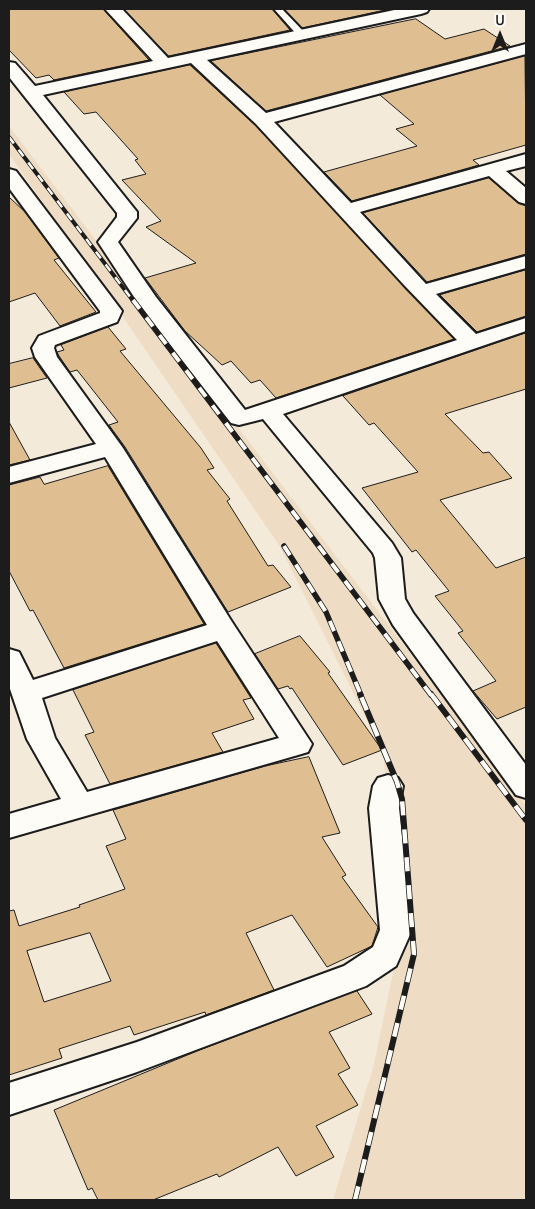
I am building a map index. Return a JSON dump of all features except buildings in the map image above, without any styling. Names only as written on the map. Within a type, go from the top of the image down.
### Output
[{"type":"street","points":[[113,9],[164,63]]},
{"type":"street","points":[[31,92],[302,35],[408,10]]},
{"type":"street","points":[[262,120],[526,49]]},
{"type":"street","points":[[194,57],[262,120],[309,172],[348,210],[422,292],[473,343]]},
{"type":"street","points":[[9,67],[127,212],[127,218],[107,241],[148,301],[239,418],[268,411],[526,324]]},
{"type":"street","points":[[348,210],[526,160]]},
{"type":"street","points":[[492,169],[526,198]]},
{"type":"street","points":[[9,175],[111,311],[109,317],[47,341],[43,348],[46,357],[111,448],[223,629],[298,744],[9,826]]},
{"type":"street","points":[[422,292],[526,262]]},
{"type":"street","points":[[268,411],[384,549],[388,558],[392,599],[402,618],[526,787]]},
{"type":"street","points":[[9,475],[111,448]]},
{"type":"street","points":[[26,693],[223,629]]},
{"type":"street","points":[[9,659],[26,693],[41,739],[81,807]]},
{"type":"street","points":[[9,1099],[137,1057],[355,976],[385,956],[396,930],[384,808],[388,786]]},
{"type":"lane","points":[[278,9],[302,35]]},
{"type":"shaded area","points":[[9,126],[526,806],[526,1200],[333,1200],[374,1064],[401,934],[383,752],[279,545],[9,154]]},
{"type":"railway","points":[[9,137],[134,302]]},
{"type":"railway","points":[[133,300],[431,695]]},
{"type":"railway","points":[[284,546],[326,612],[361,695]]},
{"type":"railway","points":[[355,1200],[414,954],[402,799],[397,782],[360,694]]},
{"type":"railway","points":[[431,694],[526,820]]}]
